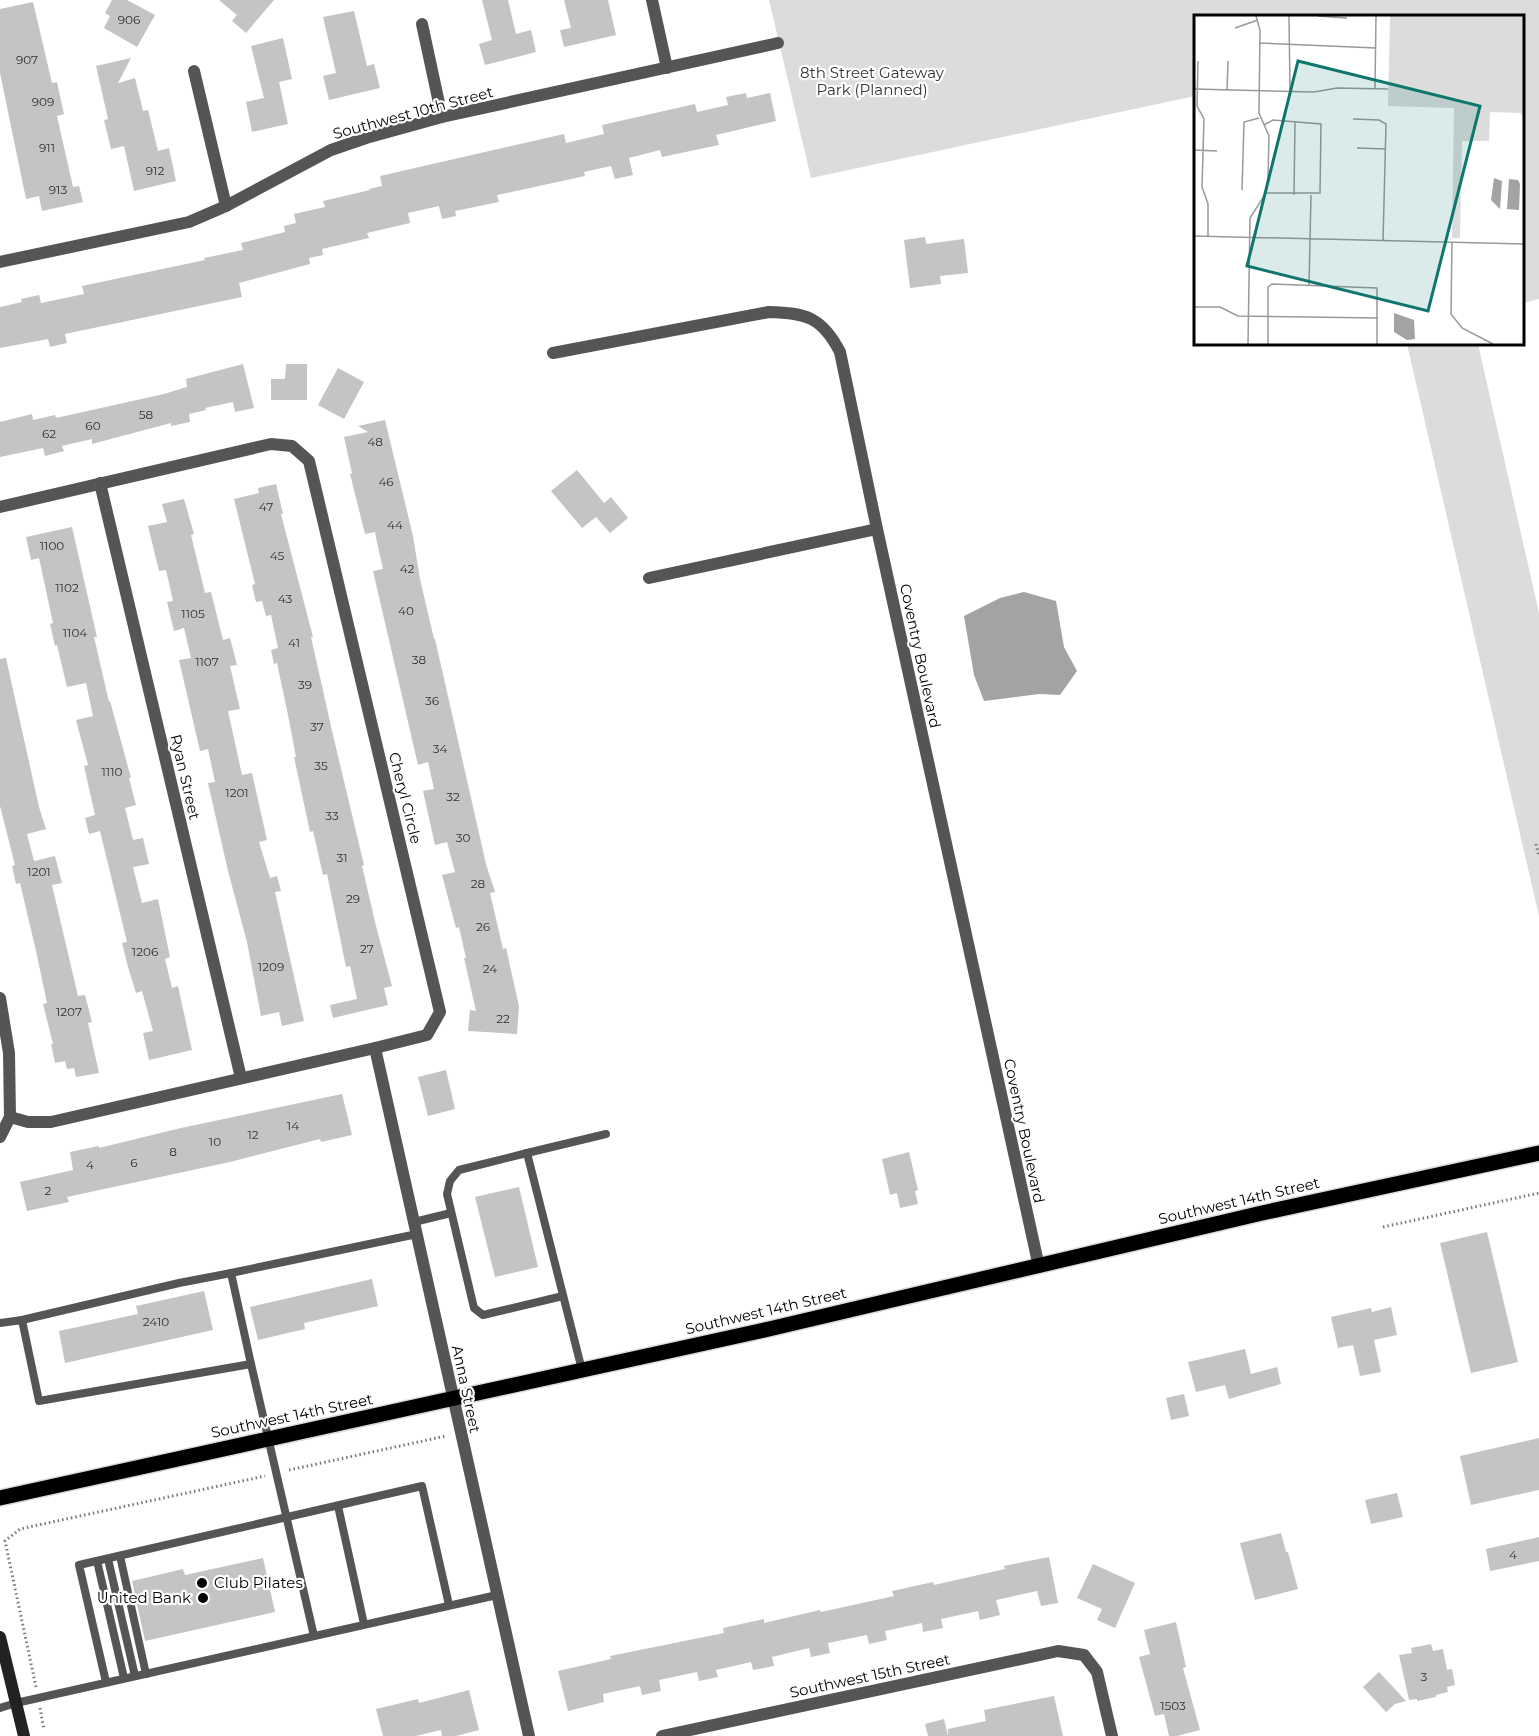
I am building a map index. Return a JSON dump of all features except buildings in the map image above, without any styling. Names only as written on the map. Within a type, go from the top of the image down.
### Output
[{"type":"main road","name":"Southwest 14th Street","points":[[0,1498],[582,1370],[1039,1267],[1262,1213],[1539,1153]]},
{"type":"street","points":[[652,0],[667,68]]},
{"type":"street","points":[[422,24],[442,117]]},
{"type":"street","name":"Southwest 10th Street","points":[[0,262],[189,222],[226,206],[331,150],[366,138],[442,117],[778,43]]},
{"type":"street","points":[[194,71],[226,206]]},
{"type":"street","name":"Coventry Boulevard","points":[[553,353],[769,312],[797,313],[816,322],[830,333],[840,352],[876,529],[1039,1267]]},
{"type":"street","name":"Cheryl Circle","points":[[0,507],[270,444],[292,446],[309,461],[440,1012],[427,1035],[375,1048],[51,1122],[28,1122],[10,1117]]},
{"type":"street","name":"Ryan Street","points":[[100,483],[241,1078]]},
{"type":"street","points":[[649,578],[876,529]]},
{"type":"street","points":[[0,998],[9,1053],[10,1117],[0,1137]]},
{"type":"street","name":"Anna Street","points":[[375,1048],[529,1736]]},
{"type":"street","points":[[0,1637],[24,1736]]},
{"type":"street","name":"Southwest 15th Street","points":[[662,1736],[1058,1651],[1084,1655],[1097,1672],[1112,1736]]},
{"type":"lane","points":[[563,1296],[483,1315],[474,1308],[447,1194],[450,1180],[459,1170],[606,1134]]},
{"type":"lane","points":[[527,1153],[582,1370]]},
{"type":"lane","points":[[0,1323],[231,1273],[415,1228],[451,1213]]},
{"type":"lane","points":[[231,1273],[314,1636]]},
{"type":"lane","points":[[22,1320],[39,1401],[251,1364]]},
{"type":"lane","points":[[106,1682],[79,1565],[422,1486],[449,1605]]},
{"type":"lane","points":[[338,1506],[364,1624]]},
{"type":"lane","points":[[120,1556],[146,1674]]},
{"type":"lane","points":[[108,1559],[135,1676]]},
{"type":"lane","points":[[97,1561],[124,1678]]},
{"type":"lane","points":[[0,1708],[16,1702],[497,1595]]},
{"type":"path","points":[[1536,844],[1539,857]]},
{"type":"path","points":[[1383,1227],[1539,1193]]},
{"type":"path","points":[[294,1469],[460,1432]]},
{"type":"path","points":[[36,1685],[5,1541],[20,1529],[260,1477]]},
{"type":"path","points":[[41,1712],[44,1730]]},
{"type":"green space","name":"8th Street Gateway Park (Planned)","points":[[769,0],[1539,0],[1539,299],[1524,303],[1524,15],[1194,15],[1194,96],[811,178]]},
{"type":"green space","points":[[1407,345],[1478,345],[1539,613],[1539,916]]},
{"type":"shaded area","points":[[1024,592],[1056,601],[1064,647],[1077,671],[1060,695],[1039,694],[984,701],[974,675],[964,616],[1000,598]]},
{"type":"place","name":"Club Pilates","points":[[202,1583]]},
{"type":"place","name":"United Bank","points":[[203,1598]]}]
